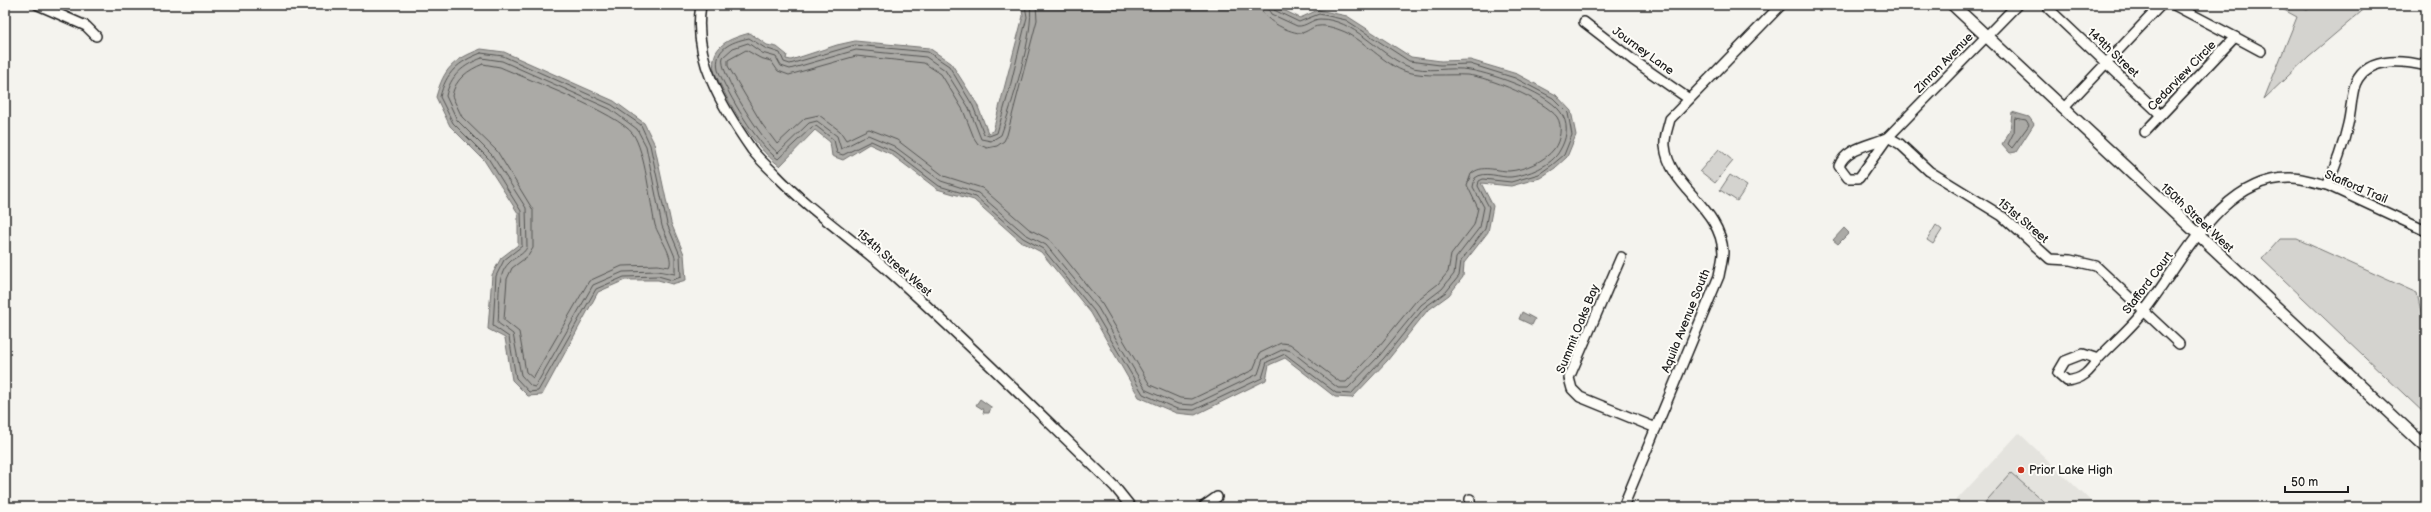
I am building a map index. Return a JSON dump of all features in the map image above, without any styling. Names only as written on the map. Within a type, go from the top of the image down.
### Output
[{"type":"street","points":[[38,5],[86,26],[96,36]]},
{"type":"street","name":"154th Street West","points":[[701,5],[699,21],[701,46],[709,77],[752,151],[796,196],[891,273],[1115,487],[1131,507]]},
{"type":"street","name":"Aquila Avenue South","points":[[1623,507],[1719,276],[1723,252],[1716,228],[1709,212],[1672,168],[1666,152],[1665,138],[1670,119],[1781,5]]},
{"type":"street","name":"150th Street West","points":[[1953,5],[1985,37],[2196,235],[2426,447]]},
{"type":"street","name":"Zinran Avenue","points":[[1888,137],[1872,145],[1856,149],[1842,159],[1839,166],[1848,178],[1859,178],[1888,137],[2016,5]]},
{"type":"street","points":[[2063,109],[2161,5]]},
{"type":"street","name":"Cedarview Circle","points":[[2174,5],[2261,51]]},
{"type":"street","name":"149th Street","points":[[2049,9],[2162,115]]},
{"type":"street","name":"Journey Lane","points":[[1584,22],[1633,60],[1689,99]]},
{"type":"street","name":"Cedarview Circle","points":[[2145,132],[2235,36]]},
{"type":"street","points":[[2327,186],[2345,139],[2355,86],[2360,78],[2377,64],[2388,61],[2426,66]]},
{"type":"street","name":"151st Street","points":[[1888,137],[1900,144],[1929,171],[2002,216],[2050,259],[2070,260],[2096,266],[2179,344]]},
{"type":"street","name":"Stafford Trail","points":[[2196,235],[2232,200],[2256,186],[2270,181],[2291,178],[2327,186],[2426,231]]},
{"type":"street","name":"Stafford Court","points":[[2098,359],[2144,312],[2196,235]]},
{"type":"street","name":"Summit Oaks Bay","points":[[1621,257],[1569,378],[1572,389],[1580,397],[1656,428]]},
{"type":"street","points":[[1203,507],[1217,497]]},
{"type":"shaded area","points":[[2275,5],[2292,5],[2307,10],[2316,5],[2374,5],[2368,6],[2309,56],[2264,99],[2297,17]]},
{"type":"shaded area","points":[[1719,149],[1733,161],[1715,183],[1700,171]]},
{"type":"shaded area","points":[[1730,175],[1747,186],[1737,201],[1720,190]]},
{"type":"shaded area","points":[[1936,225],[1942,230],[1933,244],[1927,240]]},
{"type":"shaded area","points":[[2280,239],[2297,239],[2417,293],[2426,335],[2426,415],[2262,259]]},
{"type":"shaded area","name":"Prior Lake High","points":[[2019,433],[2097,507],[1950,507]]},
{"type":"shaded area","points":[[2011,473],[2050,507],[1981,507]]},
{"type":"water","points":[[1021,5],[1273,5],[1300,18],[1318,10],[1347,16],[1411,57],[1441,61],[1470,60],[1517,74],[1556,95],[1571,111],[1576,135],[1567,157],[1555,168],[1540,178],[1511,186],[1481,183],[1493,206],[1488,232],[1464,263],[1463,277],[1449,295],[1427,311],[1387,361],[1352,398],[1335,397],[1285,358],[1269,365],[1266,380],[1195,415],[1176,413],[1139,397],[1091,313],[1041,252],[1020,241],[974,200],[937,189],[891,154],[869,144],[843,160],[832,156],[830,142],[815,130],[780,166],[760,147],[742,123],[726,96],[714,71],[713,62],[715,55],[722,45],[735,38],[750,33],[767,45],[777,47],[787,55],[786,59],[791,60],[837,45],[855,41],[929,48],[951,63],[977,104],[988,133],[993,131],[1023,16]]},
{"type":"water","points":[[481,49],[504,52],[614,101],[644,123],[654,143],[671,223],[684,254],[686,280],[672,284],[658,280],[625,280],[598,292],[542,395],[528,396],[512,380],[505,338],[488,329],[492,275],[501,258],[518,245],[518,213],[484,160],[450,126],[436,97],[442,79],[451,66],[463,57]]},
{"type":"water","points":[[2012,112],[2029,117],[2034,124],[2016,152],[2010,153],[2002,144],[2010,131]]},
{"type":"water","points":[[1844,228],[1849,233],[1838,244],[1833,240]]},
{"type":"water","points":[[1522,312],[1535,319],[1532,325],[1519,319]]},
{"type":"water","points":[[980,399],[991,407],[989,413],[983,413],[984,410],[976,405]]},
{"type":"place","name":"Prior Lake High","points":[[2021,470]]}]
